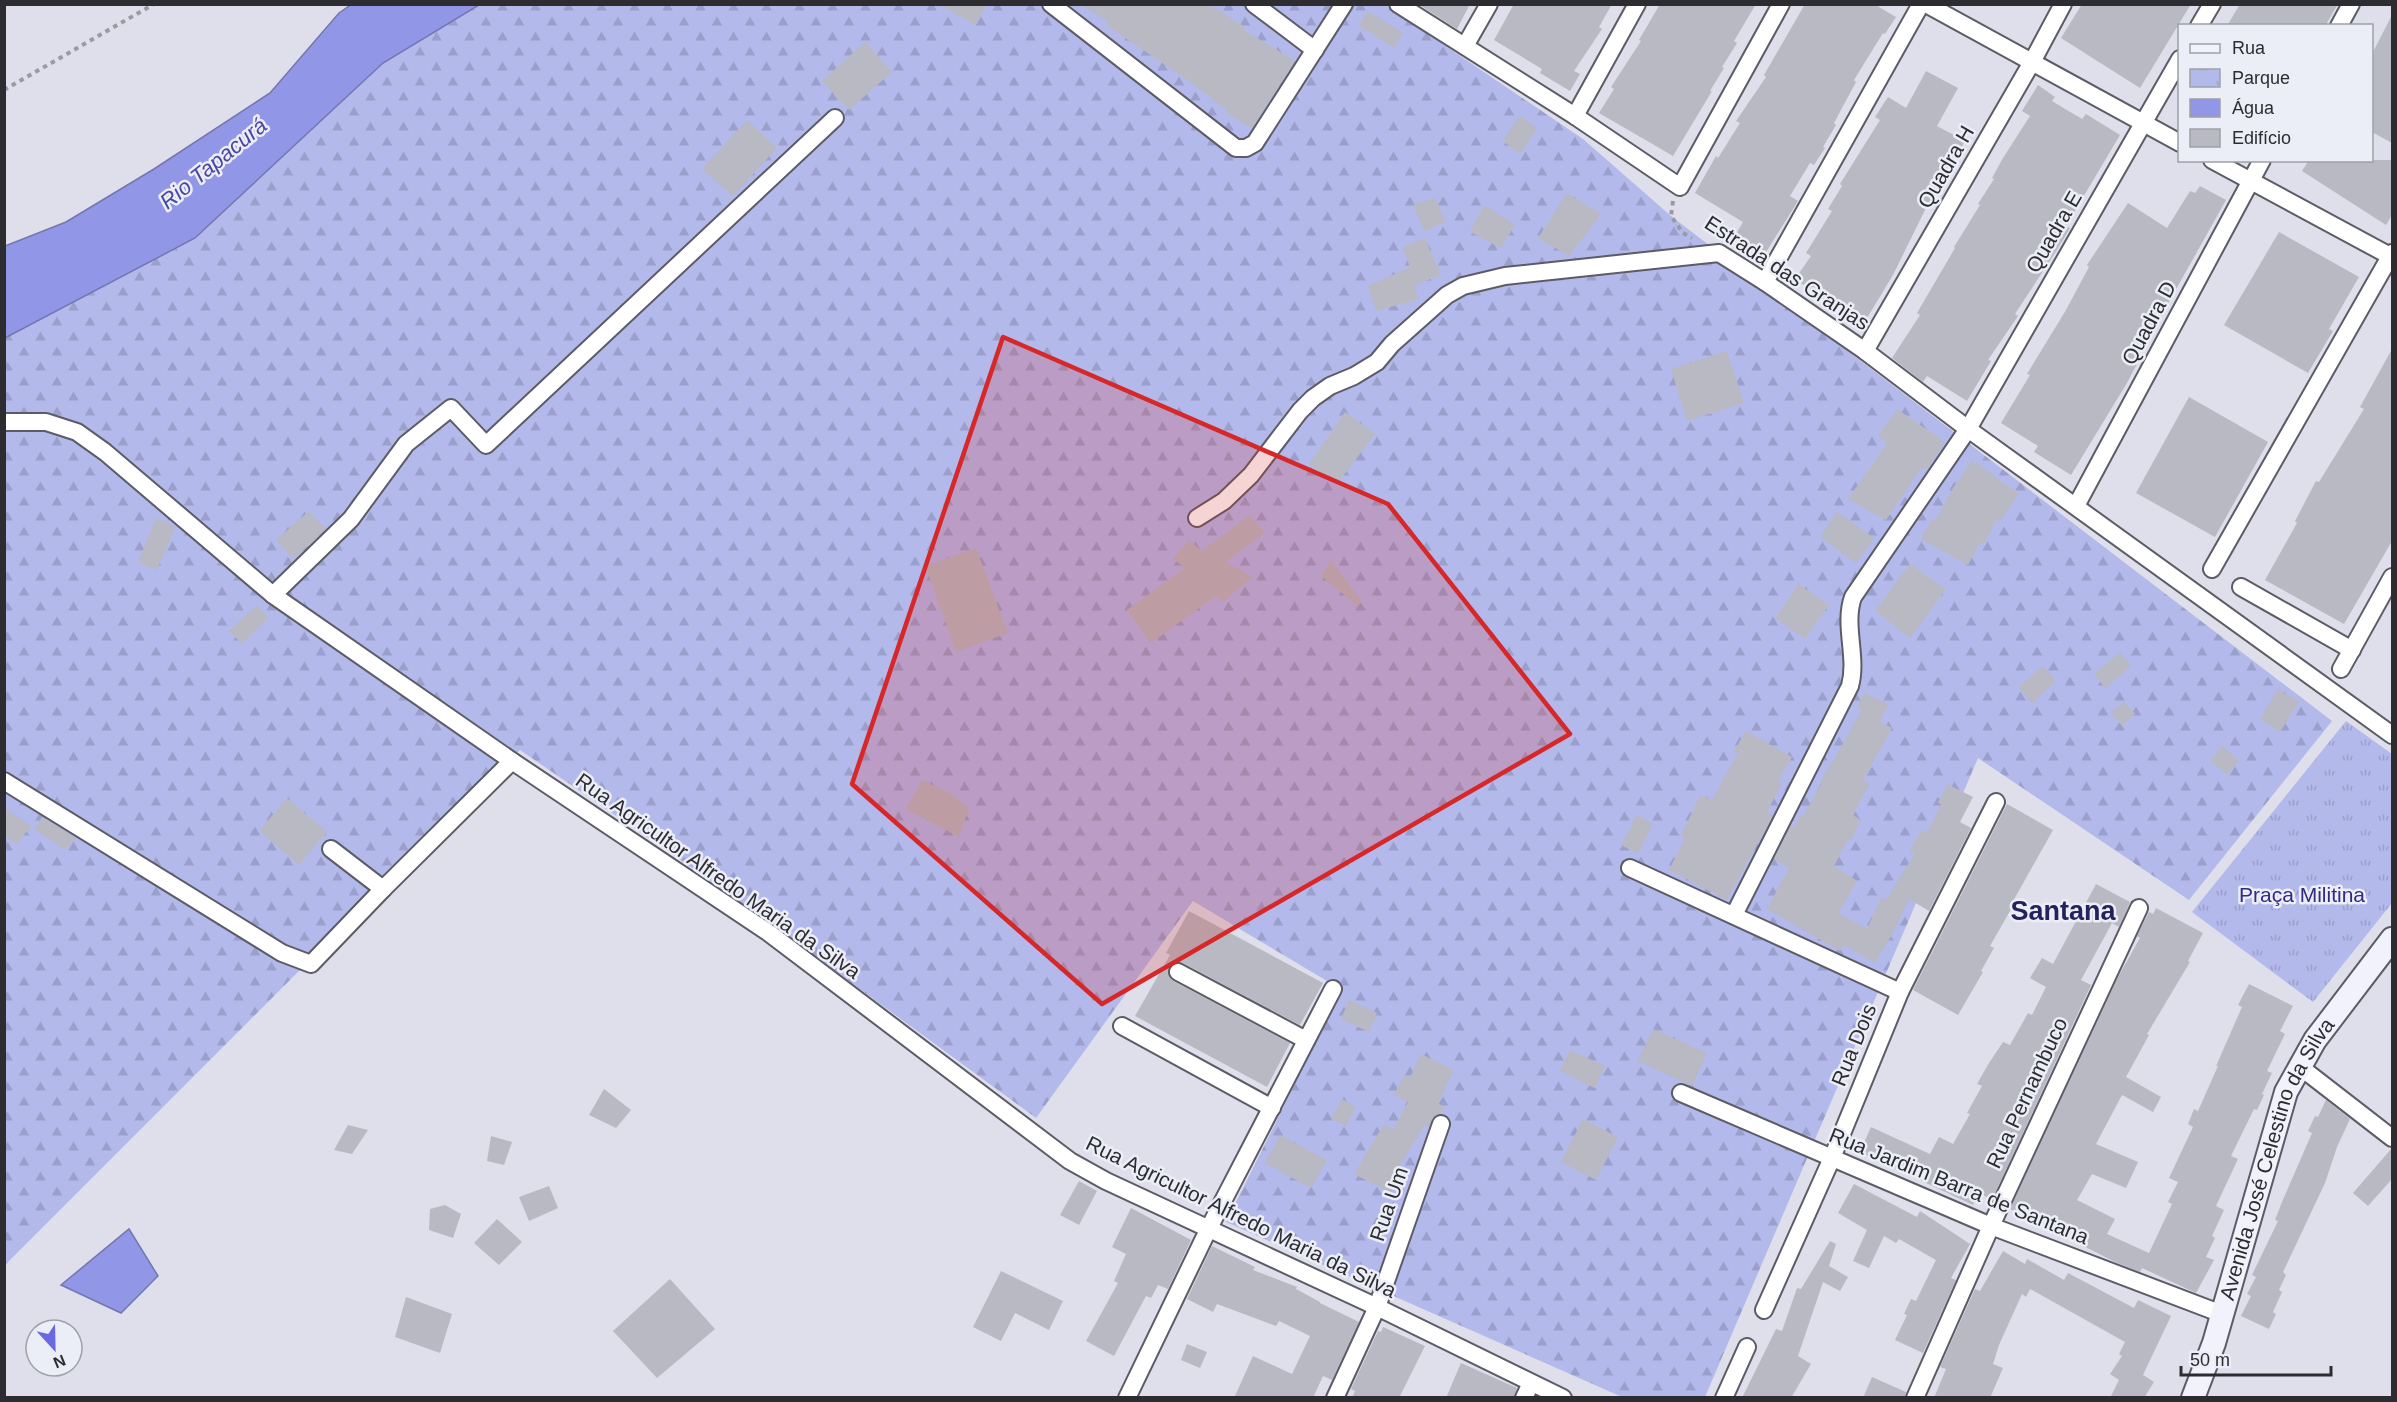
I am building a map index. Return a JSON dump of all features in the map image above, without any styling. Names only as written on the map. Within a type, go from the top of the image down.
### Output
[{"type":"street","points":[[1051,4],[1236,148],[1246,148],[1255,142],[1344,4]]},
{"type":"street","points":[[1254,4],[1316,50]]},
{"type":"street","points":[[1398,4],[1575,116],[1680,187],[1781,4]]},
{"type":"street","points":[[1465,46],[1489,4]]},
{"type":"street","points":[[1575,116],[1637,4]]},
{"type":"street","points":[[1765,282],[1921,4]]},
{"type":"street","points":[[1926,4],[2178,142]]},
{"type":"street","name":"Quadra H","points":[[1865,351],[2032,62],[2063,4]]},
{"type":"street","points":[[2200,24],[2212,4]]},
{"type":"street","points":[[2340,24],[2351,4]]},
{"type":"street","name":"Quadra E","points":[[1734,915],[1850,686],[1852,679],[1850,612],[1853,597],[1968,429],[2141,123],[2178,62]]},
{"type":"street","points":[[273,595],[351,519],[406,444],[451,408],[486,444],[835,118]]},
{"type":"street","points":[[2212,569],[2392,255],[2216,162]]},
{"type":"street","name":"Quadra D","points":[[2076,506],[2261,162]]},
{"type":"street","points":[[1197,518],[1224,501],[1251,475],[1313,398],[1330,386],[1354,376],[1377,362],[1392,344],[1447,295],[1463,286],[1505,276],[1719,253]]},
{"type":"street","name":"Estrada das Granjas","points":[[1719,253],[1865,351],[1968,429],[2392,735]]},
{"type":"street","name":"Rua Agricultor Alfredo Maria da Silva","points":[[4,422],[46,422],[77,432],[105,452],[273,595],[512,761],[769,933],[1070,1161],[1377,1307],[1527,1390],[1563,1398]]},
{"type":"street","points":[[2341,669],[2392,577]]},
{"type":"street","points":[[2241,587],[2352,650]]},
{"type":"street","points":[[4,781],[282,953],[311,964],[512,761]]},
{"type":"street","name":"Rua Dois","points":[[1764,1310],[1832,1158],[1900,992],[1996,802]]},
{"type":"street","points":[[331,849],[383,889]]},
{"type":"street","points":[[1630,868],[1900,992]]},
{"type":"street","name":"Rua Pernambuco","points":[[1915,1398],[1990,1226],[2139,908]]},
{"type":"street","name":"Avenida José Celestino da Silva","points":[[2193,1398],[2207,1366],[2286,1092],[2299,1066],[2331,1017],[2392,939]]},
{"type":"street","points":[[1178,972],[1306,1040]]},
{"type":"street","points":[[1127,1398],[1209,1228],[1333,989]]},
{"type":"street","points":[[1122,1026],[1272,1108]]},
{"type":"street","points":[[2299,1066],[2392,1138]]},
{"type":"street","name":"Rua Jardim Barra de Santana","points":[[1681,1093],[1990,1226],[2222,1314]]},
{"type":"street","name":"Rua Um","points":[[1335,1398],[1377,1307],[1441,1124]]},
{"type":"street","points":[[1724,1398],[1747,1347]]},
{"type":"path","points":[[4,90],[154,4]]},
{"type":"path","name":"Estrada das Granjas","points":[[1680,187],[1671,205],[1671,216],[1683,233],[1719,253]]},
{"type":"highlighted area","points":[[1003,337],[1388,504],[1570,734],[1102,1004],[852,784]]},
{"type":"green space","points":[[479,5],[1385,5],[1583,139],[1671,216],[2332,721],[2189,900],[1978,758],[1705,1397],[1622,1397],[1226,1222],[1342,990],[1193,901],[1036,1118],[730,894],[520,750],[5,1265],[5,338],[195,238],[383,63]]},
{"type":"green space","name":"Praça Militina","points":[[2346,721],[2392,754],[2392,903],[2313,1002],[2192,912]]},
{"type":"water","name":"Rio Tapacurá","points":[[352,4],[479,5],[383,63],[195,238],[5,338],[5,246],[66,222],[154,169],[270,93],[339,13]]},
{"type":"water","points":[[129,1229],[158,1276],[121,1313],[61,1285]]},
{"type":"building","points":[[939,4],[987,4],[975,25]]},
{"type":"building","points":[[1080,4],[1209,4],[1245,27],[1244,30],[1295,61],[1252,128],[1225,112],[1227,109],[1211,100],[1213,98],[1106,25],[1108,21]]},
{"type":"building","points":[[1418,4],[1470,4],[1457,29]]},
{"type":"building","points":[[1514,4],[1612,4],[1599,27],[1602,29],[1574,71],[1580,74],[1570,91],[1540,73],[1542,69],[1494,40]]},
{"type":"building","points":[[1660,4],[1756,4],[1734,41],[1737,43],[1722,67],[1724,68],[1710,91],[1712,91],[1673,156],[1599,113],[1614,89],[1611,87],[1641,41],[1639,40]]},
{"type":"building","points":[[1805,4],[1874,4],[1896,17],[1885,34],[1883,33],[1854,80],[1856,82],[1834,123],[1836,125],[1823,147],[1825,148],[1814,165],[1810,163],[1790,196],[1798,201],[1763,257],[1733,239],[1743,222],[1695,193],[1716,156],[1718,158],[1740,123],[1736,121],[1766,77],[1764,75]]},
{"type":"building","points":[[2082,4],[2191,4],[2140,88],[2061,38]]},
{"type":"building","points":[[2240,4],[2338,4],[2326,24],[2228,24]]},
{"type":"building","points":[[1368,11],[1403,33],[1394,48],[1359,26]]},
{"type":"building","points":[[2392,15],[2392,143],[2373,133],[2373,52]]},
{"type":"building","points":[[865,42],[892,72],[849,110],[822,81]]},
{"type":"building","points":[[1926,71],[1958,88],[1937,126],[1965,141],[1926,208],[1893,275],[1867,318],[1827,296],[1824,299],[1795,279],[1811,256],[1806,253],[1832,211],[1828,209],[1842,186],[1840,184],[1880,120],[1875,117],[1888,97],[1906,108]]},
{"type":"building","points":[[2038,85],[2055,97],[2052,101],[2082,119],[2086,114],[2120,135],[2066,226],[2070,228],[2015,314],[2018,316],[1988,360],[1991,361],[1967,401],[1927,376],[1923,382],[1892,358],[1920,315],[1917,313],[1980,205],[1978,204],[1994,179],[1992,178],[2003,158],[2030,116],[2022,111]]},
{"type":"building","points":[[1520,115],[1537,129],[1520,154],[1503,141]]},
{"type":"building","points":[[747,120],[777,148],[733,196],[702,169]]},
{"type":"building","points":[[2392,160],[2392,215],[2386,225],[2302,171],[2308,162]]},
{"type":"building","points":[[2200,186],[2226,200],[2137,359],[2139,360],[2127,383],[2071,475],[2034,452],[2038,446],[2001,423],[2030,375],[2027,374],[2066,310],[2089,267],[2087,265],[2128,203],[2167,228],[2190,191],[2195,193]]},
{"type":"building","points":[[1567,193],[1601,214],[1569,256],[1538,238]]},
{"type":"building","points":[[1435,198],[1446,222],[1424,231],[1413,205]]},
{"type":"building","points":[[1484,205],[1515,225],[1501,248],[1470,232]]},
{"type":"building","points":[[2279,232],[2359,277],[2329,329],[2333,331],[2308,373],[2224,325]]},
{"type":"building","points":[[1425,238],[1441,275],[1415,285],[1418,299],[1376,311],[1368,286],[1410,267],[1402,247]]},
{"type":"building","points":[[2392,349],[2392,541],[2344,624],[2265,580],[2297,523],[2295,521],[2316,481],[2319,482],[2364,409],[2360,407]]},
{"type":"building","points":[[1727,351],[1744,403],[1687,421],[1671,369]]},
{"type":"building","points":[[2189,397],[2268,442],[2215,537],[2136,493]]},
{"type":"building","points":[[1897,409],[1945,442],[1926,470],[1922,467],[1886,520],[1848,499],[1887,443],[1878,436]]},
{"type":"building","points":[[1345,412],[1375,434],[1337,484],[1309,464]]},
{"type":"building","points":[[1972,460],[2019,494],[2000,521],[1997,519],[1984,544],[1980,542],[1968,565],[1921,539],[1932,519],[1935,521]]},
{"type":"building","points":[[309,511],[326,529],[293,559],[276,540]]},
{"type":"building","points":[[1837,512],[1874,538],[1856,563],[1820,537]]},
{"type":"building","points":[[1250,515],[1265,533],[1225,562],[1253,577],[1222,602],[1216,596],[1151,643],[1127,610],[1185,568],[1173,559],[1189,540],[1202,551]]},
{"type":"building","points":[[156,518],[175,527],[157,570],[138,562]]},
{"type":"building","points":[[976,548],[1008,633],[956,652],[925,566]]},
{"type":"building","points":[[1331,560],[1362,602],[1358,606],[1321,576]]},
{"type":"building","points":[[1910,564],[1946,589],[1910,638],[1875,611]]},
{"type":"building","points":[[1799,584],[1829,605],[1805,639],[1775,618]]},
{"type":"building","points":[[257,605],[269,618],[242,644],[229,631]]},
{"type":"building","points":[[2120,652],[2131,666],[2105,688],[2094,674]]},
{"type":"building","points":[[2043,666],[2056,681],[2032,703],[2018,687]]},
{"type":"building","points":[[2278,689],[2299,702],[2280,732],[2260,719]]},
{"type":"building","points":[[1864,693],[1888,704],[1880,722],[1892,728],[1863,780],[1870,783],[1853,815],[1861,820],[1851,841],[1848,839],[1834,866],[1857,881],[1838,913],[1867,929],[1881,898],[1886,900],[1915,853],[1910,851],[1921,830],[1927,833],[1941,804],[1938,803],[1947,784],[1973,797],[1960,822],[1971,828],[1929,911],[1909,899],[1893,933],[1875,963],[1844,945],[1840,951],[1767,909],[1789,868],[1774,859],[1791,825],[1794,827],[1801,815],[1803,816],[1822,783],[1820,783],[1831,762],[1862,709],[1857,707]]},
{"type":"building","points":[[2124,702],[2135,714],[2122,726],[2111,713]]},
{"type":"building","points":[[1746,731],[1792,757],[1778,781],[1782,783],[1767,812],[1773,815],[1727,900],[1669,870],[1685,838],[1681,836],[1700,795],[1712,800],[1738,753],[1734,751]]},
{"type":"building","points":[[2222,746],[2239,760],[2227,775],[2210,761]]},
{"type":"building","points":[[922,780],[948,792],[969,808],[959,837],[906,809]]},
{"type":"building","points":[[287,798],[327,832],[299,865],[259,831]]},
{"type":"building","points":[[2007,804],[2053,830],[2012,903],[2014,904],[1990,946],[1994,948],[1981,971],[1983,972],[1958,1015],[1913,990]]},
{"type":"building","points":[[4,808],[31,826],[17,844],[4,836]]},
{"type":"building","points":[[1637,815],[1653,824],[1638,854],[1621,845]]},
{"type":"building","points":[[42,817],[76,838],[65,850],[35,829]]},
{"type":"building","points":[[2096,884],[2130,902],[2119,927],[2112,923],[2081,980],[2091,985],[1992,1200],[1979,1193],[1973,1205],[1860,1152],[1871,1127],[1930,1154],[1939,1137],[1953,1144],[1970,1114],[1967,1113],[1982,1086],[1977,1084],[1989,1063],[2003,1042],[2010,1045],[2028,1013],[2032,1015],[2046,987],[2030,978],[2042,958],[2053,964]]},
{"type":"building","points":[[2156,908],[2203,933],[2188,961],[2190,962],[2147,1034],[2149,1035],[2126,1077],[2161,1097],[2153,1112],[2122,1095],[2096,1144],[2138,1162],[2126,1188],[2092,1174],[2077,1200],[2115,1219],[2107,1234],[2149,1253],[2172,1204],[2168,1202],[2178,1182],[2169,1178],[2193,1127],[2188,1124],[2194,1109],[2198,1111],[2218,1066],[2216,1066],[2242,1007],[2238,1005],[2249,984],[2293,1006],[2280,1031],[2285,1034],[2267,1071],[2272,1073],[2262,1094],[2264,1095],[2257,1110],[2254,1109],[2231,1156],[2238,1159],[2216,1206],[2224,1210],[2212,1236],[2215,1238],[2206,1257],[2214,1260],[2196,1293],[2142,1268],[2140,1272],[2115,1262],[2010,1209],[2118,977],[2140,938],[2137,936],[2149,912],[2153,914]]},
{"type":"building","points":[[1189,911],[1323,983],[1300,1025],[1183,963],[1173,963],[1169,968],[1169,977],[1173,981],[1290,1043],[1267,1087],[1135,1016],[1170,955],[1166,953]]},
{"type":"building","points":[[1349,1000],[1377,1013],[1369,1032],[1341,1019]]},
{"type":"building","points":[[1653,1029],[1707,1053],[1692,1086],[1638,1061]]},
{"type":"building","points":[[1570,1050],[1605,1066],[1595,1088],[1560,1071]]},
{"type":"building","points":[[1421,1054],[1454,1070],[1438,1103],[1444,1107],[1441,1114],[1434,1116],[1429,1127],[1425,1125],[1395,1173],[1400,1176],[1391,1193],[1354,1174],[1384,1124],[1393,1130],[1408,1102],[1394,1095],[1404,1075],[1410,1078]]},
{"type":"building","points":[[604,1089],[631,1110],[616,1128],[589,1115]]},
{"type":"building","points":[[1342,1099],[1356,1107],[1346,1126],[1331,1119]]},
{"type":"building","points":[[2326,1100],[2350,1119],[2337,1147],[2325,1183],[2283,1272],[2286,1275],[2279,1290],[2282,1292],[2273,1312],[2276,1314],[2269,1329],[2241,1316],[2251,1296],[2247,1294],[2256,1277],[2252,1275],[2278,1221],[2275,1220],[2312,1133],[2308,1131]]},
{"type":"building","points":[[1583,1119],[1618,1137],[1596,1180],[1561,1162]]},
{"type":"building","points":[[348,1125],[368,1130],[352,1154],[334,1150]]},
{"type":"building","points":[[1280,1135],[1327,1160],[1311,1188],[1265,1163]]},
{"type":"building","points":[[491,1136],[512,1142],[504,1165],[487,1161]]},
{"type":"building","points":[[2392,1148],[2392,1179],[2368,1206],[2353,1193]]},
{"type":"building","points":[[1079,1181],[1097,1191],[1079,1225],[1060,1215]]},
{"type":"building","points":[[1854,1184],[1917,1217],[1920,1211],[1970,1244],[1951,1278],[1956,1280],[1923,1353],[1895,1340],[1907,1315],[1904,1314],[1911,1299],[1916,1301],[1936,1260],[1899,1239],[1896,1243],[1884,1236],[1869,1268],[1853,1261],[1867,1230],[1838,1213]]},
{"type":"building","points":[[549,1186],[558,1208],[529,1221],[519,1197]]},
{"type":"building","points":[[445,1205],[461,1214],[453,1238],[429,1230],[430,1209]]},
{"type":"building","points":[[1131,1208],[1191,1240],[1168,1289],[1158,1285],[1151,1298],[1146,1296],[1114,1356],[1086,1341],[1118,1283],[1114,1281],[1126,1254],[1112,1247]]},
{"type":"building","points":[[497,1219],[522,1242],[499,1265],[474,1243]]},
{"type":"building","points":[[1830,1241],[1836,1244],[1829,1266],[1848,1277],[1840,1291],[1823,1282],[1798,1356],[1811,1364],[1791,1398],[1742,1398],[1776,1329],[1782,1331],[1797,1288],[1801,1289]]},
{"type":"building","points":[[1212,1246],[1255,1267],[1253,1270],[1297,1287],[1296,1289],[1320,1303],[1359,1322],[1332,1380],[1323,1376],[1313,1398],[1234,1398],[1253,1356],[1292,1374],[1310,1336],[1279,1321],[1276,1326],[1217,1304],[1213,1312],[1187,1299]]},
{"type":"building","points":[[2003,1251],[2025,1264],[2027,1259],[2064,1280],[2068,1273],[2134,1308],[2138,1300],[2171,1316],[2143,1375],[2154,1382],[2144,1398],[2110,1398],[2119,1380],[2110,1374],[2122,1356],[2119,1354],[2125,1342],[2030,1289],[2026,1297],[2022,1294],[1999,1345],[1993,1364],[2003,1368],[1990,1398],[1934,1398],[1946,1369],[1940,1367],[1975,1289],[1980,1291]]},
{"type":"building","points":[[1001,1271],[1063,1301],[1049,1330],[1015,1313],[1001,1341],[973,1327]]},
{"type":"building","points":[[670,1279],[715,1329],[657,1378],[613,1331]]},
{"type":"building","points":[[406,1297],[452,1314],[440,1353],[395,1337]]},
{"type":"building","points":[[1383,1327],[1425,1346],[1399,1398],[1352,1398],[1355,1391],[1351,1389],[1378,1331],[1381,1332]]},
{"type":"building","points":[[1187,1344],[1207,1352],[1200,1368],[1181,1360]]},
{"type":"building","points":[[1461,1363],[1517,1388],[1514,1398],[1446,1398]]},
{"type":"building","points":[[1872,1377],[1906,1392],[1905,1398],[1863,1398]]},
{"type":"district","name":"Santana","points":[[2063,911]]}]
